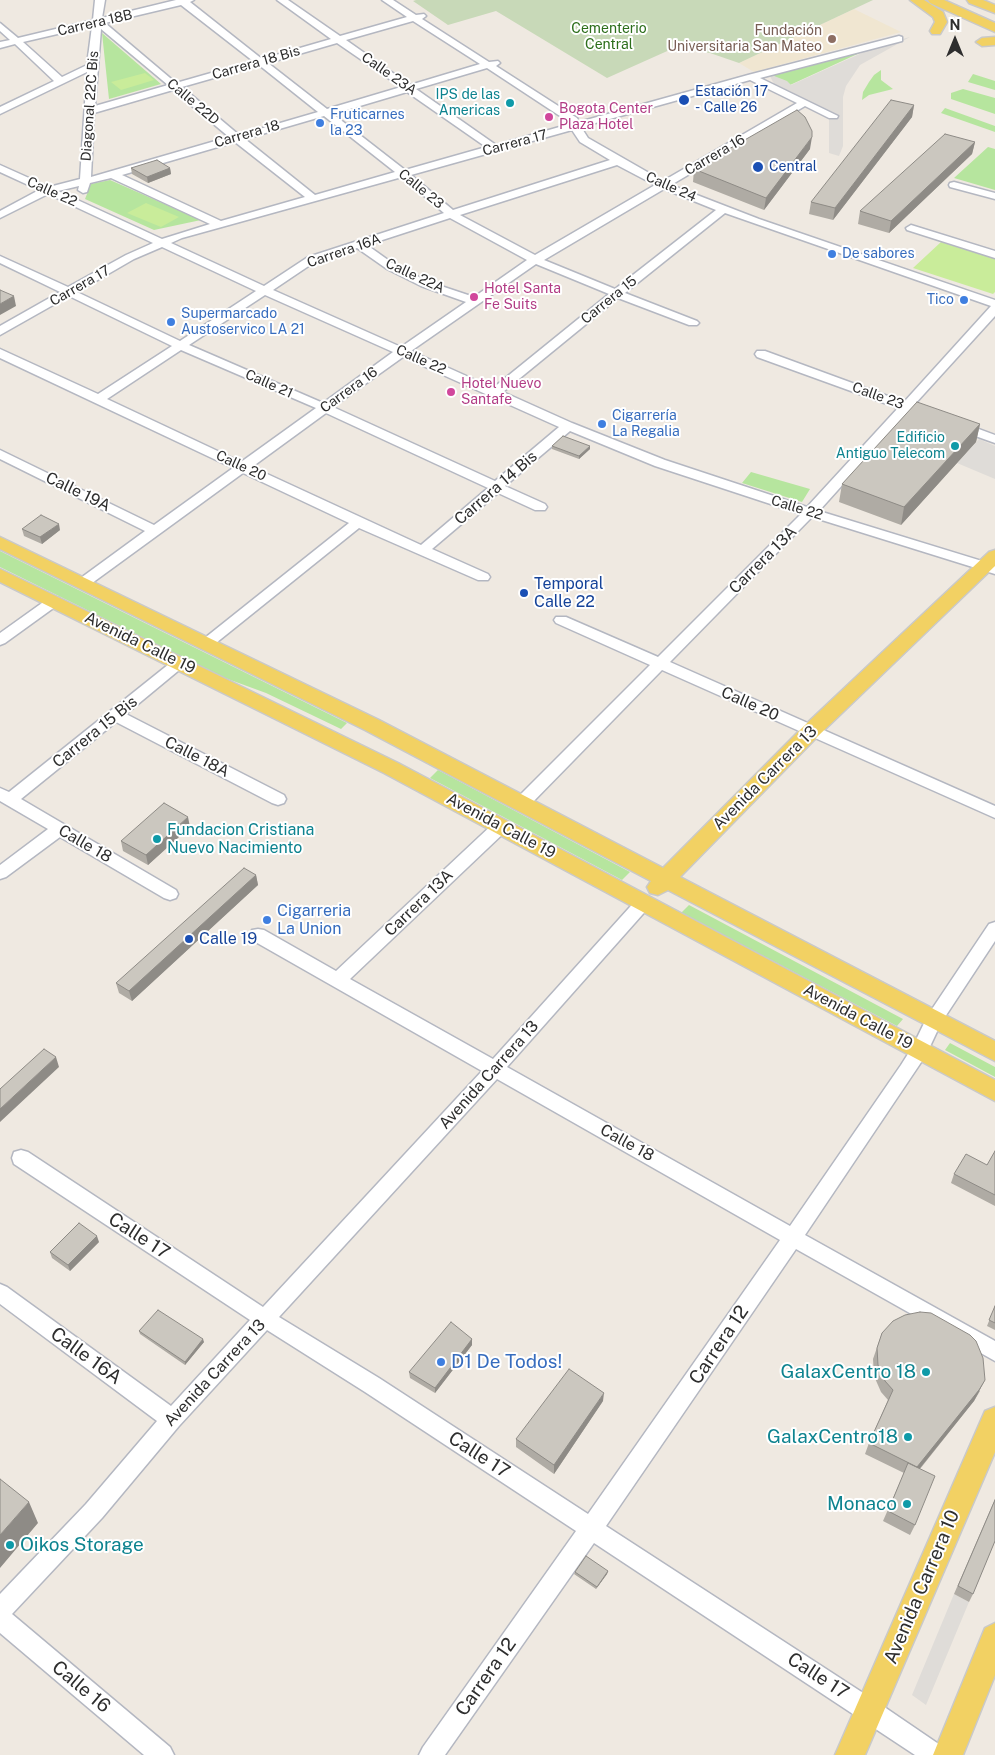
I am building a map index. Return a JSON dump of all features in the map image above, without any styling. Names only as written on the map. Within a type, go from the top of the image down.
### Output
[{"type":"main road","points":[[916,0],[939,15],[941,22],[936,31]]},
{"type":"main road","points":[[934,0],[995,28]]},
{"type":"main road","points":[[973,0],[995,9]]},
{"type":"main road","points":[[982,42],[995,41]]},
{"type":"main road","name":"Avenida Calle 19","points":[[0,542],[372,725],[667,878],[995,1052]]},
{"type":"main road","name":"Avenida Carrera 13","points":[[644,902],[811,731],[991,564]]},
{"type":"main road","name":"Avenida Calle 19","points":[[0,575],[360,751],[995,1091]]},
{"type":"main road","name":"Avenida Carrera 10","points":[[850,1755],[995,1420]]},
{"type":"main road","points":[[948,1755],[995,1638]]},
{"type":"street","name":"Diagonal 22C Bis","points":[[78,204],[85,182],[92,66],[100,0]]},
{"type":"street","name":"Carrera 18B","points":[[0,45],[184,0]]},
{"type":"street","name":"Calle 23","points":[[184,0],[323,112],[407,176],[452,215],[535,260],[616,294],[693,323]]},
{"type":"street","name":"Calle 23A","points":[[282,0],[495,148]]},
{"type":"street","name":"Calle 24","points":[[386,0],[418,16],[493,64],[595,125]]},
{"type":"street","name":"Calle 24","points":[[399,0],[418,16]]},
{"type":"street","name":"Carrera 18 Bis","points":[[89,111],[418,16]]},
{"type":"street","name":"Calle 22D","points":[[98,22],[173,87],[313,198]]},
{"type":"street","points":[[0,26],[63,80]]},
{"type":"street","name":"Carrera 17","points":[[162,243],[220,230],[898,38]]},
{"type":"street","name":"Calle 24","points":[[493,64],[573,120],[584,140],[618,161],[663,184],[724,209],[995,304]]},
{"type":"street","name":"Carrera 18","points":[[0,215],[48,190],[85,182],[235,137],[493,64]]},
{"type":"street","points":[[0,111],[92,66]]},
{"type":"street","points":[[755,79],[833,116]]},
{"type":"street","name":"Carrera 16","points":[[83,583],[403,351],[535,260],[805,102]]},
{"type":"street","name":"Carrera 17","points":[[0,331],[130,257],[162,243],[219,224],[313,198],[407,176],[495,148],[578,130]]},
{"type":"street","name":"Carrera 16A","points":[[98,399],[182,346],[312,259],[618,161]]},
{"type":"street","name":"Calle 22","points":[[0,168],[264,290],[568,426],[667,466],[810,512],[991,564]]},
{"type":"street","points":[[112,174],[219,224]]},
{"type":"street","points":[[954,185],[995,196]]},
{"type":"street","name":"Carrera 15","points":[[495,393],[724,209]]},
{"type":"street","points":[[911,228],[995,255]]},
{"type":"street","name":"Calle 22A","points":[[360,245],[373,256],[408,275],[474,301]]},
{"type":"street","name":"Calle 21","points":[[0,259],[182,346],[325,408],[540,507]]},
{"type":"street","name":"Carrera 13A","points":[[522,803],[810,512],[995,309]]},
{"type":"street","name":"Calle 20","points":[[0,352],[358,522],[483,577]]},
{"type":"street","name":"Calle 23","points":[[761,354],[924,413]]},
{"type":"street","points":[[942,420],[995,439]]},
{"type":"street","name":"Carrera 14 Bis","points":[[423,550],[568,426]]},
{"type":"street","name":"Calle 19A","points":[[0,454],[155,531]]},
{"type":"street","points":[[206,644],[358,522]]},
{"type":"street","points":[[0,640],[54,601]]},
{"type":"street","name":"Calle 20","points":[[561,620],[995,812]]},
{"type":"street","points":[[0,626],[16,629]]},
{"type":"street","name":"Carrera 15 Bis","points":[[5,797],[115,715],[179,663]]},
{"type":"street","name":"Calle 18A","points":[[115,715],[278,799]]},
{"type":"street","name":"Calle 18","points":[[5,797],[170,894]]},
{"type":"street","name":"Carrera 13A","points":[[338,980],[501,826]]},
{"type":"street","points":[[0,874],[59,829]]},
{"type":"street","name":"Avenida Carrera 13","points":[[0,1610],[94,1511],[172,1419],[495,1069],[644,902]]},
{"type":"street","name":"Carrera 12","points":[[431,1755],[668,1419],[793,1237],[920,1050],[934,1020],[995,928]]},
{"type":"street","name":"Calle 18","points":[[258,935],[995,1352]]},
{"type":"street","name":"Calle 17","points":[[21,1158],[264,1319],[372,1385],[936,1755]]},
{"type":"street","name":"Calle 16A","points":[[0,1293],[172,1419]]},
{"type":"street","name":"Calle 16","points":[[0,1618],[162,1755]]},
{"type":"shaded area","name":"Fundación Universitaria San Mateo","points":[[854,9],[901,32],[754,72],[739,63]]},
{"type":"shaded area","points":[[910,37],[860,65],[846,86],[843,97],[843,146],[839,156],[829,153],[829,119],[834,115],[778,87],[774,84],[769,74],[787,81],[791,85],[864,52],[863,49]]},
{"type":"shaded area","points":[[979,439],[995,446],[995,479],[957,463]]},
{"type":"shaded area","points":[[954,1594],[969,1602],[926,1705],[912,1695]]},
{"type":"green space","name":"Cementerio Central","points":[[873,0],[739,63],[710,53],[674,48],[607,78],[496,11],[448,25],[413,1]]},
{"type":"green space","points":[[102,33],[161,84],[109,99]]},
{"type":"green space","points":[[863,49],[864,51],[790,85],[769,74]]},
{"type":"green space","points":[[881,70],[881,80],[893,89],[869,95],[862,100],[863,92],[869,82]]},
{"type":"green space","points":[[145,73],[154,80],[121,90],[111,82]]},
{"type":"green space","points":[[973,74],[995,81],[995,90],[968,82]]},
{"type":"green space","points":[[963,89],[995,98],[995,114],[951,99],[951,93]]},
{"type":"green space","points":[[945,108],[995,126],[995,132],[941,113]]},
{"type":"green space","points":[[988,147],[995,149],[995,190],[954,178]]},
{"type":"green space","points":[[110,180],[201,220],[154,230],[85,199],[91,184]]},
{"type":"green space","points":[[146,203],[179,217],[161,227],[127,213]]},
{"type":"green space","points":[[941,242],[995,259],[995,292],[993,294],[913,268]]},
{"type":"green space","points":[[751,472],[810,489],[802,502],[742,483]]},
{"type":"green space","points":[[0,551],[347,723],[341,729],[266,693],[225,678],[0,567]]},
{"type":"green space","points":[[438,770],[630,872],[622,880],[430,778]]},
{"type":"green space","points":[[689,905],[903,1019],[897,1026],[681,913]]},
{"type":"green space","points":[[950,1043],[995,1067],[995,1077],[945,1050]]},
{"type":"building","name":"Central","points":[[891,100],[914,105],[835,208],[811,202]]},
{"type":"building","name":"Central","points":[[797,110],[805,117],[812,131],[812,137],[766,198],[694,169]]},
{"type":"building","points":[[945,134],[975,142],[891,221],[860,211]]},
{"type":"building","points":[[157,160],[170,168],[147,177],[131,168]]},
{"type":"building","points":[[0,290],[14,296],[0,304]]},
{"type":"building","points":[[917,402],[980,424],[904,507],[842,484]]},
{"type":"building","points":[[563,436],[590,446],[579,456],[552,446]]},
{"type":"building","points":[[41,515],[59,524],[40,537],[22,529]]},
{"type":"building","points":[[164,803],[188,817],[146,855],[121,841]]},
{"type":"building","points":[[244,868],[256,875],[129,991],[116,983]]},
{"type":"building","points":[[44,1049],[56,1057],[0,1109],[0,1089]]},
{"type":"building","points":[[995,1151],[995,1195],[954,1174],[966,1154],[987,1165]]},
{"type":"building","points":[[79,1223],[97,1236],[68,1265],[50,1252]]},
{"type":"building","points":[[995,1306],[995,1323],[989,1320]]},
{"type":"building","points":[[158,1310],[203,1339],[185,1362],[139,1331]]},
{"type":"building","name":"GalaxCentro 18","points":[[920,1312],[931,1313],[970,1335],[976,1341],[983,1358],[985,1380],[917,1467],[869,1443],[893,1390],[885,1381],[878,1365],[877,1348],[882,1333],[893,1321],[905,1315]]},
{"type":"building","name":"D1 De Todos!","points":[[451,1322],[472,1339],[435,1388],[409,1372]]},
{"type":"building","points":[[569,1369],[604,1393],[554,1465],[516,1439]]},
{"type":"building","name":"Monaco","points":[[908,1463],[935,1476],[915,1525],[888,1511]]},
{"type":"building","points":[[0,1479],[29,1502],[0,1535]]},
{"type":"building","points":[[995,1500],[995,1541],[973,1594],[958,1586]]},
{"type":"building","points":[[586,1556],[608,1571],[597,1587],[575,1572]]},
{"type":"place","name":"Fundación Universitaria San Mateo","points":[[832,39]]},
{"type":"place","name":"Estación 17 - Calle 26","points":[[684,100]]},
{"type":"place","name":"IPS de las Americas","points":[[510,103]]},
{"type":"place","name":"Bogota Center Plaza Hotel","points":[[549,117]]},
{"type":"place","name":"Fruticarnes la 23","points":[[320,123]]},
{"type":"place","name":"Central","points":[[758,167]]},
{"type":"place","name":"De sabores","points":[[832,254]]},
{"type":"place","name":"Hotel Santa Fe Suits","points":[[474,297]]},
{"type":"place","name":"Tico","points":[[964,300]]},
{"type":"place","name":"Supermarcado Austoservico LA 21","points":[[171,322]]},
{"type":"place","name":"Hotel Nuevo Santafe","points":[[451,392]]},
{"type":"place","name":"Cigarrería La Regalia","points":[[602,424]]},
{"type":"place","name":"Edificio Antiguo Telecom","points":[[955,446]]},
{"type":"place","name":"Temporal Calle 22","points":[[524,593]]},
{"type":"place","name":"Fundacion Cristiana Nuevo Nacimiento","points":[[157,839]]},
{"type":"place","name":"Cigarreria La Union","points":[[267,920]]},
{"type":"place","name":"Calle 19","points":[[189,939]]},
{"type":"place","name":"D1 De Todos!","points":[[441,1362]]},
{"type":"place","name":"GalaxCentro 18","points":[[926,1372]]},
{"type":"place","name":"GalaxCentro18","points":[[908,1437]]},
{"type":"place","name":"Monaco","points":[[907,1504]]},
{"type":"place","name":"Oikos Storage","points":[[10,1545]]}]
